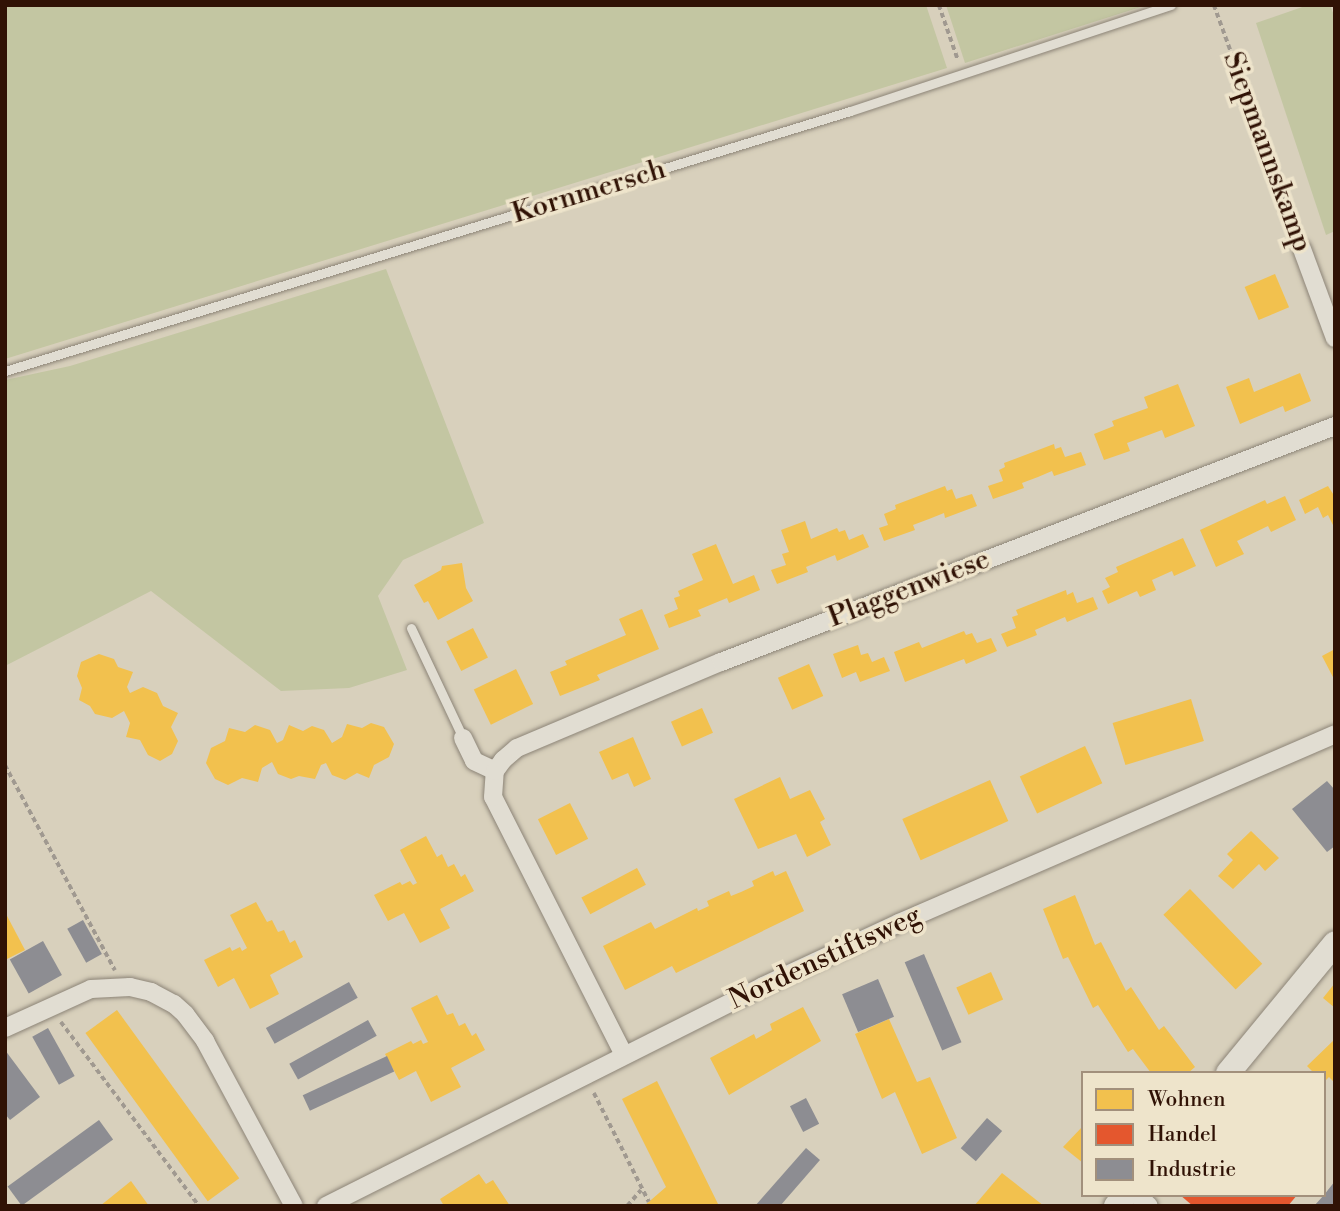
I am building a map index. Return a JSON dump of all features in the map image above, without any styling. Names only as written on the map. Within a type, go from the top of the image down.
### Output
[{"type":"main road","points":[[1230,1071],[1335,943]]},
{"type":"street","name":"Siepmannskamp","points":[[1302,249],[1335,338]]},
{"type":"street","name":"Plaggenwiese","points":[[495,771],[517,748],[649,691],[933,579],[1335,426]]},
{"type":"street","name":"Nordenstiftsweg","points":[[326,1206],[624,1055],[899,923],[1335,734]]},
{"type":"street","points":[[463,738],[474,761],[495,771],[493,797],[624,1055]]},
{"type":"street","points":[[5,1028],[91,989],[124,986],[159,995],[180,1009],[191,1021],[294,1206]]},
{"type":"lane","name":"Kornmersch","points":[[5,371],[963,75],[1171,5]]},
{"type":"lane","points":[[411,628],[463,738]]},
{"type":"path","points":[[939,5],[963,75]]},
{"type":"path","name":"Siepmannskamp","points":[[1214,5],[1302,249]]},
{"type":"path","points":[[5,765],[124,986]]},
{"type":"path","points":[[50,1006],[200,1206]]},
{"type":"path","points":[[585,1075],[649,1202]]},
{"type":"path","points":[[626,1206],[641,1189]]},
{"type":"green space","points":[[5,5],[926,5],[947,68],[5,359]]},
{"type":"green space","points":[[946,5],[1147,5],[965,63]]},
{"type":"green space","points":[[1308,5],[1330,5],[1335,18],[1335,231],[1326,235],[1256,23]]},
{"type":"green space","points":[[386,269],[484,523],[403,560],[378,596],[407,670],[349,688],[281,691],[151,591],[5,666],[5,380],[70,366]]},
{"type":"building: Wohnen","points":[[1275,274],[1289,307],[1259,320],[1245,287]]},
{"type":"building: Wohnen","points":[[1300,373],[1311,401],[1285,412],[1283,406],[1240,424],[1226,387],[1249,378],[1254,392]]},
{"type":"building: Wohnen","points":[[1178,384],[1195,426],[1165,438],[1162,430],[1127,443],[1130,451],[1104,460],[1094,434],[1114,426],[1112,421],[1148,408],[1144,397]]},
{"type":"building: Wohnen","points":[[1054,444],[1055,449],[1061,447],[1065,457],[1081,452],[1086,465],[1054,476],[1052,471],[1022,483],[1024,488],[993,499],[988,486],[1003,481],[999,470],[1005,467],[1004,463]]},
{"type":"building: Wohnen","points":[[945,486],[947,491],[952,489],[956,499],[972,494],[977,506],[945,518],[944,513],[913,525],[915,530],[884,541],[879,528],[888,525],[884,514],[896,509],[895,505]]},
{"type":"building: Wohnen","points":[[1328,486],[1335,497],[1335,529],[1328,515],[1323,518],[1318,507],[1305,514],[1299,500]]},
{"type":"building: Wohnen","points":[[1285,496],[1296,520],[1271,532],[1268,526],[1237,541],[1244,554],[1216,567],[1200,530],[1265,500],[1267,504]]},
{"type":"building: Wohnen","points":[[805,521],[811,539],[837,528],[839,532],[845,530],[849,540],[863,534],[869,547],[837,561],[835,555],[806,567],[808,572],[777,584],[771,570],[786,565],[782,554],[789,552],[781,530]]},
{"type":"building: Wohnen","points":[[1183,538],[1196,566],[1174,576],[1172,571],[1152,580],[1156,590],[1140,597],[1137,591],[1108,604],[1102,591],[1110,587],[1105,578],[1118,572],[1116,567]]},
{"type":"building: Wohnen","points":[[716,544],[733,584],[754,575],[760,590],[729,603],[727,598],[698,610],[701,616],[669,628],[664,615],[678,609],[674,598],[680,596],[678,591],[703,580],[692,554]]},
{"type":"building: Wohnen","points":[[462,563],[466,588],[473,601],[438,620],[428,601],[424,603],[414,585],[441,570],[442,566]]},
{"type":"building: Wohnen","points":[[1066,590],[1067,595],[1073,592],[1077,603],[1093,597],[1098,609],[1067,622],[1065,617],[1035,630],[1037,635],[1007,647],[1001,634],[1016,628],[1012,617],[1018,615],[1016,610]]},
{"type":"building: Wohnen","points":[[642,609],[659,649],[597,675],[600,680],[560,696],[550,672],[567,665],[565,661],[626,635],[619,619]]},
{"type":"building: Wohnen","points":[[473,628],[488,657],[461,671],[446,642]]},
{"type":"building: Wohnen","points":[[964,631],[966,635],[972,633],[977,643],[991,638],[997,651],[966,664],[964,659],[905,682],[894,652],[919,642],[922,648]]},
{"type":"building: Wohnen","points":[[858,645],[861,655],[868,653],[872,662],[884,657],[890,671],[860,682],[856,672],[842,678],[833,654]]},
{"type":"building: Wohnen","points":[[1335,649],[1335,681],[1322,656]]},
{"type":"building: Wohnen","points":[[99,654],[114,659],[118,667],[133,672],[127,687],[130,693],[143,687],[157,693],[163,706],[178,713],[171,727],[178,741],[172,754],[160,761],[148,755],[140,740],[126,737],[130,723],[124,711],[112,718],[95,714],[90,706],[79,700],[82,688],[77,676],[81,662]]},
{"type":"building: Wohnen","points":[[809,664],[823,696],[792,710],[778,678]]},
{"type":"building: Wohnen","points":[[516,669],[533,704],[491,725],[474,690]]},
{"type":"building: Wohnen","points":[[1191,699],[1204,741],[1125,765],[1113,723]]},
{"type":"building: Wohnen","points":[[702,708],[713,733],[682,746],[671,722]]},
{"type":"building: Wohnen","points":[[371,723],[384,727],[394,744],[389,757],[374,765],[369,778],[357,773],[345,780],[332,775],[326,763],[321,765],[315,779],[299,776],[291,779],[278,774],[272,762],[262,768],[258,782],[242,778],[228,785],[215,779],[206,763],[211,748],[225,741],[229,728],[245,732],[255,725],[270,730],[277,743],[283,740],[289,725],[303,731],[312,726],[324,730],[332,743],[342,737],[347,724],[362,728]]},
{"type":"building: Wohnen","points":[[633,737],[651,779],[634,787],[628,773],[612,780],[599,752]]},
{"type":"building: Wohnen","points":[[1085,746],[1102,783],[1037,814],[1020,776]]},
{"type":"building: Wohnen","points":[[780,777],[790,799],[810,790],[825,819],[820,822],[831,845],[807,857],[796,834],[758,849],[734,799]]},
{"type":"building: Wohnen","points":[[990,780],[1008,821],[921,860],[902,819]]},
{"type":"building: Wohnen","points":[[570,803],[588,839],[556,855],[538,819]]},
{"type":"building: Wohnen","points":[[1251,831],[1279,858],[1265,871],[1259,864],[1233,889],[1218,876],[1233,860],[1227,854]]},
{"type":"building: Wohnen","points":[[426,836],[437,857],[442,854],[448,867],[454,864],[461,877],[465,874],[474,891],[440,909],[450,928],[420,943],[404,913],[388,921],[374,895],[400,882],[402,885],[410,881],[413,885],[417,883],[400,850]]},
{"type":"building: Wohnen","points":[[637,868],[646,885],[590,914],[581,898]]},
{"type":"building: Wohnen","points":[[773,871],[775,876],[786,871],[804,911],[676,973],[672,966],[625,990],[603,946],[651,922],[655,929],[697,908],[698,911],[709,906],[707,901],[729,891],[731,896],[741,892],[754,886],[752,881]]},
{"type":"building: Wohnen","points":[[1190,889],[1262,964],[1236,990],[1163,915]]},
{"type":"building: Wohnen","points":[[1075,895],[1095,945],[1101,942],[1126,991],[1131,987],[1159,1030],[1164,1026],[1195,1067],[1190,1071],[1150,1071],[1133,1049],[1128,1052],[1098,1005],[1093,1008],[1068,957],[1063,959],[1043,909]]},
{"type":"building: Wohnen","points":[[256,902],[267,922],[272,920],[278,932],[284,930],[290,943],[295,940],[303,957],[270,975],[279,994],[250,1009],[234,978],[218,987],[204,960],[230,947],[232,951],[240,947],[242,951],[247,948],[230,915]]},
{"type":"building: Wohnen","points":[[5,912],[25,950],[5,960]]},
{"type":"building: Wohnen","points":[[991,972],[1003,999],[968,1015],[956,987]]},
{"type":"building: Wohnen","points":[[1335,983],[1335,1008],[1323,998]]},
{"type":"building: Wohnen","points":[[437,995],[447,1015],[453,1013],[459,1026],[465,1023],[472,1036],[476,1033],[485,1050],[451,1068],[461,1087],[431,1102],[416,1071],[399,1080],[385,1054],[411,1041],[413,1044],[421,1040],[423,1044],[428,1042],[411,1008]]},
{"type":"building: Wohnen","points":[[803,1007],[821,1041],[729,1095],[710,1058],[754,1034],[756,1039],[772,1030],[770,1024]]},
{"type":"building: Wohnen","points":[[117,1010],[239,1178],[208,1201],[85,1033]]},
{"type":"building: Wohnen","points":[[889,1019],[917,1082],[930,1077],[957,1138],[922,1154],[895,1092],[882,1099],[855,1034]]},
{"type":"building: Wohnen","points":[[1335,1039],[1335,1083],[1329,1077],[1326,1080],[1326,1071],[1312,1071],[1307,1066]]},
{"type":"building: Wohnen","points":[[657,1081],[719,1206],[644,1206],[666,1187],[622,1099]]},
{"type":"building: Wohnen","points":[[1081,1128],[1081,1161],[1063,1147]]},
{"type":"building: Wohnen","points":[[1002,1173],[1044,1206],[974,1206]]},
{"type":"building: Wohnen","points":[[479,1174],[486,1184],[493,1180],[510,1206],[444,1206],[440,1199]]},
{"type":"building: Wohnen","points":[[131,1181],[149,1206],[100,1206]]},
{"type":"building: Handel","points":[[1182,1197],[1295,1197],[1288,1206],[1193,1206]]},
{"type":"building: Industrie","points":[[1327,781],[1335,790],[1335,846],[1327,852],[1292,809]]},
{"type":"building: Industrie","points":[[83,920],[102,954],[86,963],[67,929]]},
{"type":"building: Industrie","points":[[43,941],[62,975],[29,994],[10,959]]},
{"type":"building: Industrie","points":[[924,954],[962,1042],[942,1051],[905,962]]},
{"type":"building: Industrie","points":[[878,979],[894,1017],[858,1032],[842,994]]},
{"type":"building: Industrie","points":[[349,982],[358,998],[275,1044],[266,1028]]},
{"type":"building: Industrie","points":[[368,1020],[377,1036],[298,1079],[289,1064]]},
{"type":"building: Industrie","points":[[48,1028],[75,1076],[59,1085],[32,1037]]},
{"type":"building: Industrie","points":[[5,1050],[40,1097],[10,1120],[5,1114]]},
{"type":"building: Industrie","points":[[387,1056],[394,1071],[310,1111],[303,1095]]},
{"type":"building: Industrie","points":[[806,1098],[819,1124],[803,1132],[790,1106]]},
{"type":"building: Industrie","points":[[987,1118],[1002,1131],[976,1161],[961,1148]]},
{"type":"building: Industrie","points":[[99,1120],[113,1139],[22,1206],[8,1186]]},
{"type":"building: Industrie","points":[[806,1148],[820,1160],[780,1206],[755,1206]]},
{"type":"building: Industrie","points":[[1335,1181],[1335,1206],[1314,1206],[1322,1197],[1326,1197],[1326,1192]]}]
